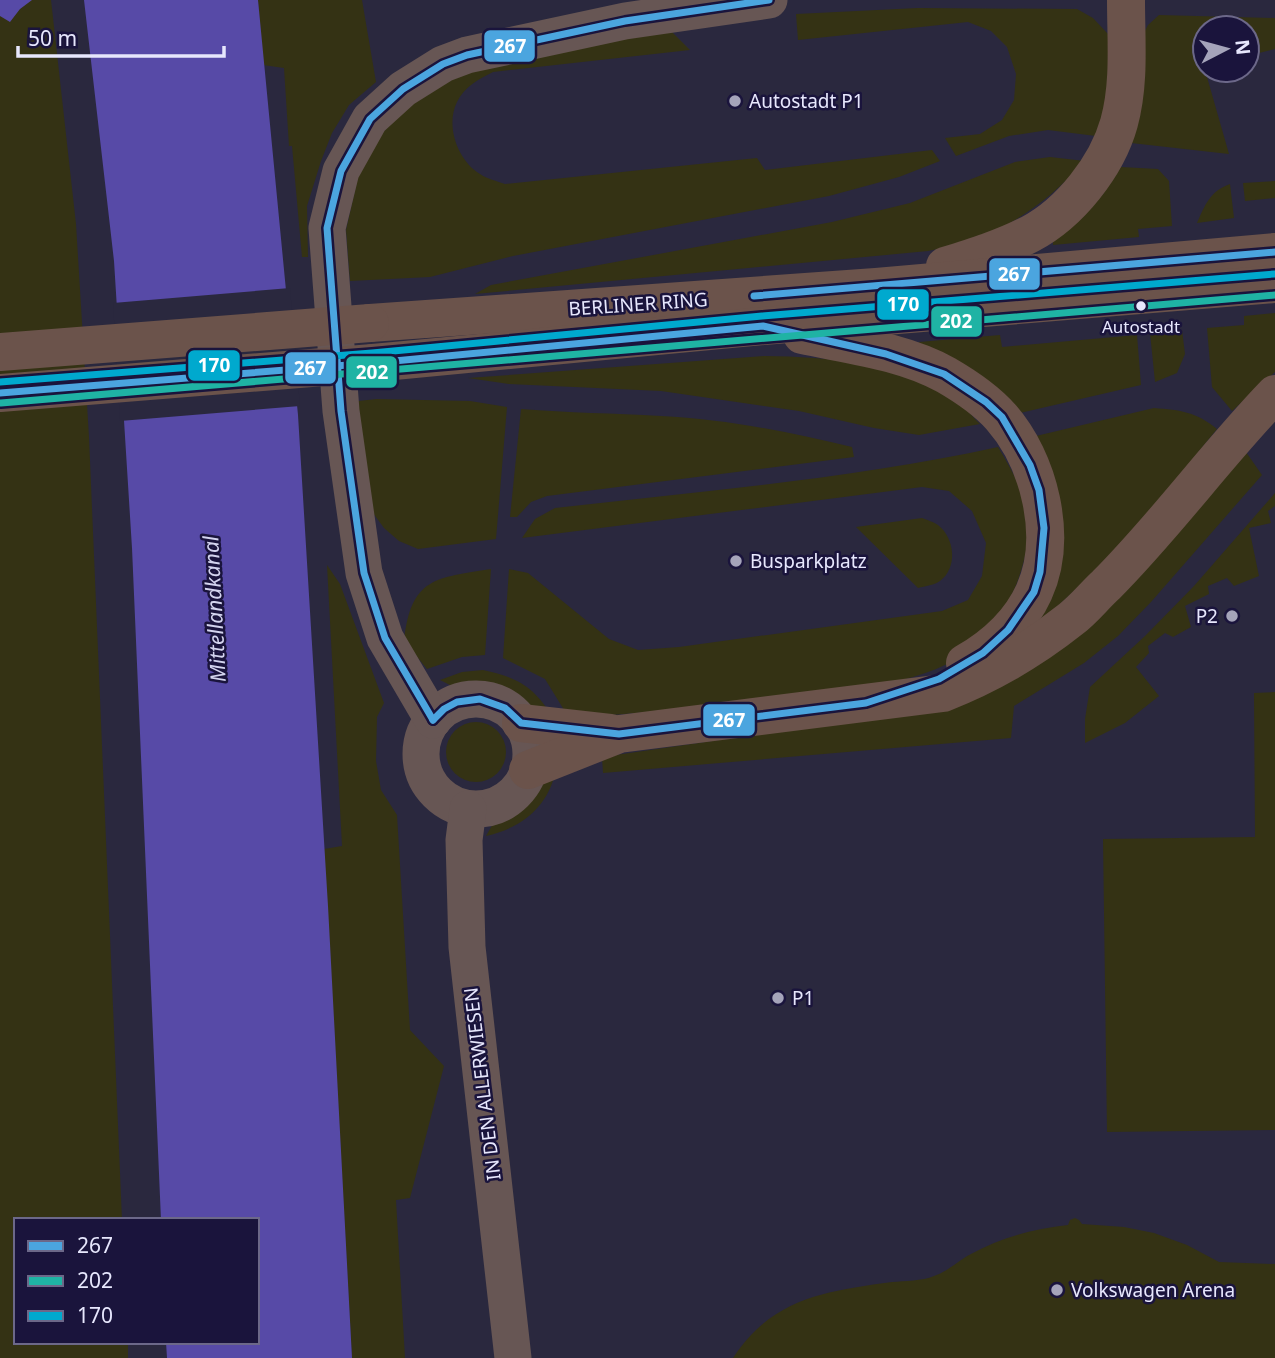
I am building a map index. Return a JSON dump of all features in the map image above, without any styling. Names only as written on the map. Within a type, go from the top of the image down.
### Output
[{"type":"main road","points":[[876,287],[975,257],[1032,233],[1060,212],[1088,182],[1113,139],[1119,122],[1127,66],[1126,0]]},
{"type":"main road","name":"BERLINER RING","points":[[0,352],[876,287],[1275,252]]},
{"type":"main road","name":"BERLINER RING","points":[[0,393],[1275,284]]},
{"type":"main road","points":[[762,326],[886,354],[944,374],[986,402],[1010,429],[1030,465],[1039,490],[1044,528],[1040,572],[1034,592],[1008,630],[983,653],[939,679],[866,703]]},
{"type":"main road","points":[[521,723],[619,734],[943,693],[975,680],[1022,654],[1073,618],[1136,555],[1239,431],[1275,394]]},
{"type":"main road","points":[[528,770],[619,734]]},
{"type":"street","points":[[433,720],[385,638],[364,573],[341,411],[327,228],[341,171],[369,120],[403,89],[443,64],[467,55],[625,21],[769,0]]},
{"type":"street","points":[[480,699],[505,708],[521,723],[529,742],[528,770],[519,787],[506,799],[494,805],[468,809],[454,805],[442,797],[426,777],[421,757],[423,738],[433,720],[444,709],[457,702],[480,699]]},
{"type":"street","name":"IN DEN ALLERWIESEN","points":[[468,809],[464,840],[467,947],[513,1358]]},
{"type":"shaded area","points":[[0,0],[51,0],[76,224],[89,437],[122,1218],[14,1218],[14,1344],[128,1344],[128,1358],[0,1358]]},
{"type":"shaded area","points":[[258,0],[362,0],[376,82],[349,105],[332,133],[321,161],[307,206],[308,257],[302,257],[292,146],[289,146],[284,68],[263,65]]},
{"type":"shaded area","points":[[918,8],[1077,9],[1093,18],[1108,34],[1110,98],[1096,136],[1048,130],[1009,136],[956,156],[945,138],[980,134],[1002,120],[1014,100],[1016,74],[1007,47],[991,31],[968,22],[798,40],[796,14]]},
{"type":"shaded area","points":[[1159,15],[1191,16],[1191,84],[1209,84],[1229,154],[1131,143],[1139,42],[1148,25]]},
{"type":"shaded area","points":[[1261,18],[1275,18],[1275,49],[1261,52]]},
{"type":"shaded area","points":[[670,30],[690,50],[493,72],[472,84],[457,102],[452,122],[456,142],[465,161],[480,174],[505,184],[757,158],[765,170],[932,150],[940,161],[899,177],[829,196],[513,256],[430,277],[350,281],[346,230],[359,173],[381,134],[412,103],[470,69]]},
{"type":"shaded area","points":[[1050,157],[1085,161],[1032,209],[987,235],[960,245],[928,251],[475,294],[491,285],[832,222],[910,203],[1015,162]]},
{"type":"shaded area","points":[[1121,167],[1158,169],[1169,181],[1172,226],[1138,229],[1139,237],[1053,245],[1053,237],[1103,194]]},
{"type":"shaded area","points":[[1275,181],[1275,198],[1245,201],[1243,183]]},
{"type":"shaded area","points":[[1230,184],[1234,218],[1197,223],[1213,195]]},
{"type":"shaded area","points":[[1275,313],[1275,372],[1232,411],[1212,387],[1207,328],[1244,325],[1244,316]]},
{"type":"shaded area","points":[[1182,330],[1185,354],[1177,373],[1155,382],[1150,333]]},
{"type":"shaded area","points":[[1000,335],[1002,347],[1137,335],[1141,385],[1020,413],[919,350],[919,342]]},
{"type":"shaded area","points":[[764,356],[839,360],[888,370],[934,388],[959,403],[980,424],[919,435],[799,411],[661,391],[509,384],[468,378]]},
{"type":"shaded area","points":[[358,401],[470,401],[507,407],[496,539],[418,549],[399,541],[384,528],[370,509]]},
{"type":"shaded area","points":[[1154,408],[1188,413],[1217,429],[1123,545],[1029,633],[1036,436]]},
{"type":"shaded area","points":[[521,409],[733,423],[852,447],[854,457],[547,496],[531,502],[517,517],[510,517]]},
{"type":"shaded area","points":[[998,447],[1016,480],[1027,509],[1028,540],[1025,557],[1010,597],[990,630],[974,647],[946,665],[876,686],[803,697],[569,718],[545,679],[503,658],[509,569],[528,573],[609,639],[638,650],[679,647],[942,611],[968,600],[982,576],[986,543],[972,511],[949,491],[922,487],[522,538],[535,519],[555,508],[833,476]]},
{"type":"shaded area","points":[[1246,452],[1262,475],[1118,636],[1084,663],[1014,706],[1011,738],[603,773],[602,757],[947,707]]},
{"type":"shaded area","points":[[1275,493],[1275,506],[1268,511],[1271,523],[1249,528],[1259,576],[1234,586],[1227,578],[1208,586],[1209,594],[1185,606],[1191,627],[1173,637],[1165,633],[1148,646],[1149,653],[1136,667],[1159,696],[1125,723],[1085,743],[1085,719],[1090,687],[1194,586]]},
{"type":"shaded area","points":[[922,518],[944,531],[951,545],[952,561],[950,569],[940,581],[918,588],[856,527]]},
{"type":"shaded area","points":[[327,565],[340,584],[384,703],[377,717],[376,761],[381,790],[397,815],[410,1030],[444,1066],[410,1198],[396,1200],[405,1358],[352,1358],[324,849],[342,846]]},
{"type":"shaded area","points":[[491,569],[485,655],[462,657],[427,669],[404,641],[407,620],[420,592],[441,579]]},
{"type":"shaded area","points":[[483,670],[506,676],[524,685],[539,698],[553,718],[522,707],[492,690],[454,687],[440,680],[462,672]]},
{"type":"shaded area","points":[[1275,692],[1275,1130],[1107,1132],[1103,839],[1255,837],[1254,693]]},
{"type":"shaded area","points":[[476,722],[497,731],[506,752],[497,773],[476,782],[455,773],[446,752],[455,731]]},
{"type":"shaded area","points":[[557,764],[549,791],[534,812],[513,827],[486,836],[499,813],[522,798]]},
{"type":"shaded area","name":"Volkswagen Arena","points":[[1075,1218],[1082,1224],[1124,1227],[1154,1233],[1187,1245],[1219,1262],[1275,1264],[1275,1358],[733,1358],[765,1322],[802,1301],[845,1289],[929,1278],[944,1272],[982,1248],[1006,1238],[1068,1225],[1070,1220]]},
{"type":"water","points":[[0,0],[32,0],[20,9],[10,22],[0,16]]},
{"type":"water","name":"Mittellandkanal","points":[[84,0],[258,0],[298,415],[352,1358],[167,1358],[166,1344],[259,1344],[259,1218],[161,1218],[132,548],[114,261]]},
{"type":"pier","points":[[290,288],[300,406],[120,421],[113,303]]},
{"type":"transit line","name":"267","points":[[433,720],[385,638],[364,573],[341,411],[327,228],[341,171],[370,119],[403,89],[443,64],[467,55],[625,21],[769,0]]},
{"type":"transit line","name":"267","points":[[754,296],[1275,252]]},
{"type":"transit line","name":"170","points":[[0,382],[372,353],[762,316],[1274,274]]},
{"type":"transit line","name":"202","points":[[1,403],[1275,295]]},
{"type":"transit line","name":"267","points":[[0,393],[373,363],[763,326],[886,354],[944,374],[986,402],[1002,417],[1030,465],[1039,490],[1044,528],[1040,572],[1034,592],[1008,630],[983,653],[939,679],[866,703],[619,734],[521,723],[505,708],[480,699],[457,702],[444,709],[433,720]]},
{"type":"place","name":"Autostadt P1","points":[[735,101]]},
{"type":"place","name":"Autostadt","points":[[1141,306]]},
{"type":"place","name":"Busparkplatz","points":[[736,561]]},
{"type":"place","name":"P2","points":[[1232,616]]},
{"type":"place","name":"P1","points":[[778,998]]},
{"type":"place","name":"Volkswagen Arena","points":[[1057,1290]]}]
